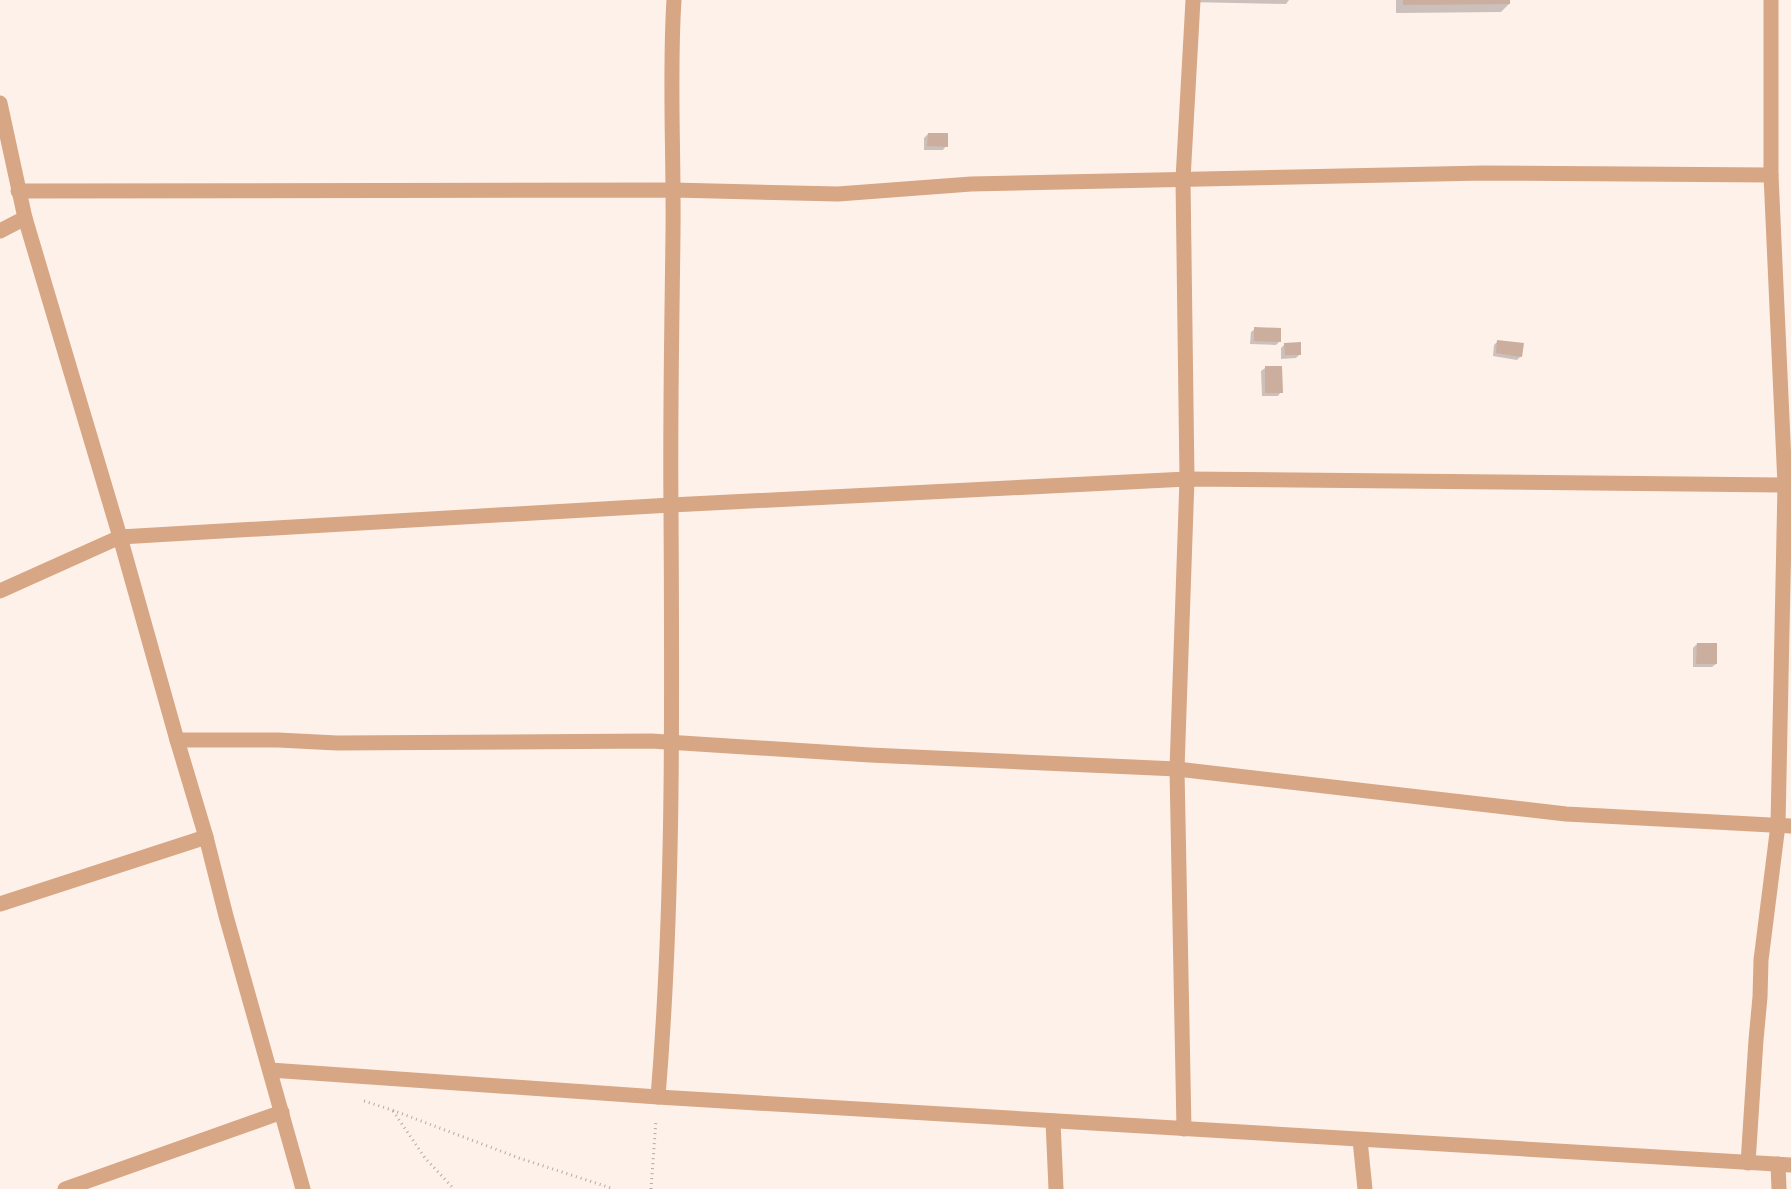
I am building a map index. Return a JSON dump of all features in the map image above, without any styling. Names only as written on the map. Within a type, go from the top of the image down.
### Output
[{"type":"street","points":[[658,1097],[669,921],[674,190],[672,36],[674,0]]},
{"type":"street","points":[[1184,1128],[1177,769],[1186,479],[1183,179],[1193,0]]},
{"type":"street","points":[[1748,1163],[1761,960],[1784,826],[1788,485],[1771,175],[1771,0]]},
{"type":"street","points":[[0,104],[25,218],[120,537],[206,836],[226,916],[303,1189]]},
{"type":"street","points":[[18,191],[674,190],[838,194],[971,184],[1484,172],[1771,175]]},
{"type":"street","points":[[0,231],[25,218]]},
{"type":"street","points":[[0,591],[120,537],[671,505],[1186,479],[1788,485]]},
{"type":"street","points":[[177,740],[278,740],[338,743],[642,741],[1177,769],[1566,814],[1784,826]]},
{"type":"street","points":[[0,904],[206,836]]},
{"type":"street","points":[[270,1070],[658,1097],[1784,1165],[1779,1189]]},
{"type":"street","points":[[65,1189],[282,1112]]},
{"type":"street","points":[[1054,1121],[1056,1189]]},
{"type":"street","points":[[1360,1140],[1365,1189]]},
{"type":"path","points":[[650,1189],[658,1097]]},
{"type":"path","points":[[454,1189],[424,1158],[392,1110],[519,1158],[614,1189]]},
{"type":"building","points":[[1403,0],[1510,0],[1510,4],[1403,5]]},
{"type":"building","points":[[928,133],[948,133],[948,147],[927,146]]},
{"type":"building","points":[[1254,327],[1281,328],[1281,342],[1254,341]]},
{"type":"building","points":[[1497,340],[1524,343],[1522,357],[1496,353]]},
{"type":"building","points":[[1301,342],[1301,355],[1285,355],[1284,343]]},
{"type":"building","points":[[1265,366],[1282,366],[1283,393],[1265,393]]},
{"type":"building","points":[[1697,643],[1717,643],[1717,664],[1696,664]]}]
